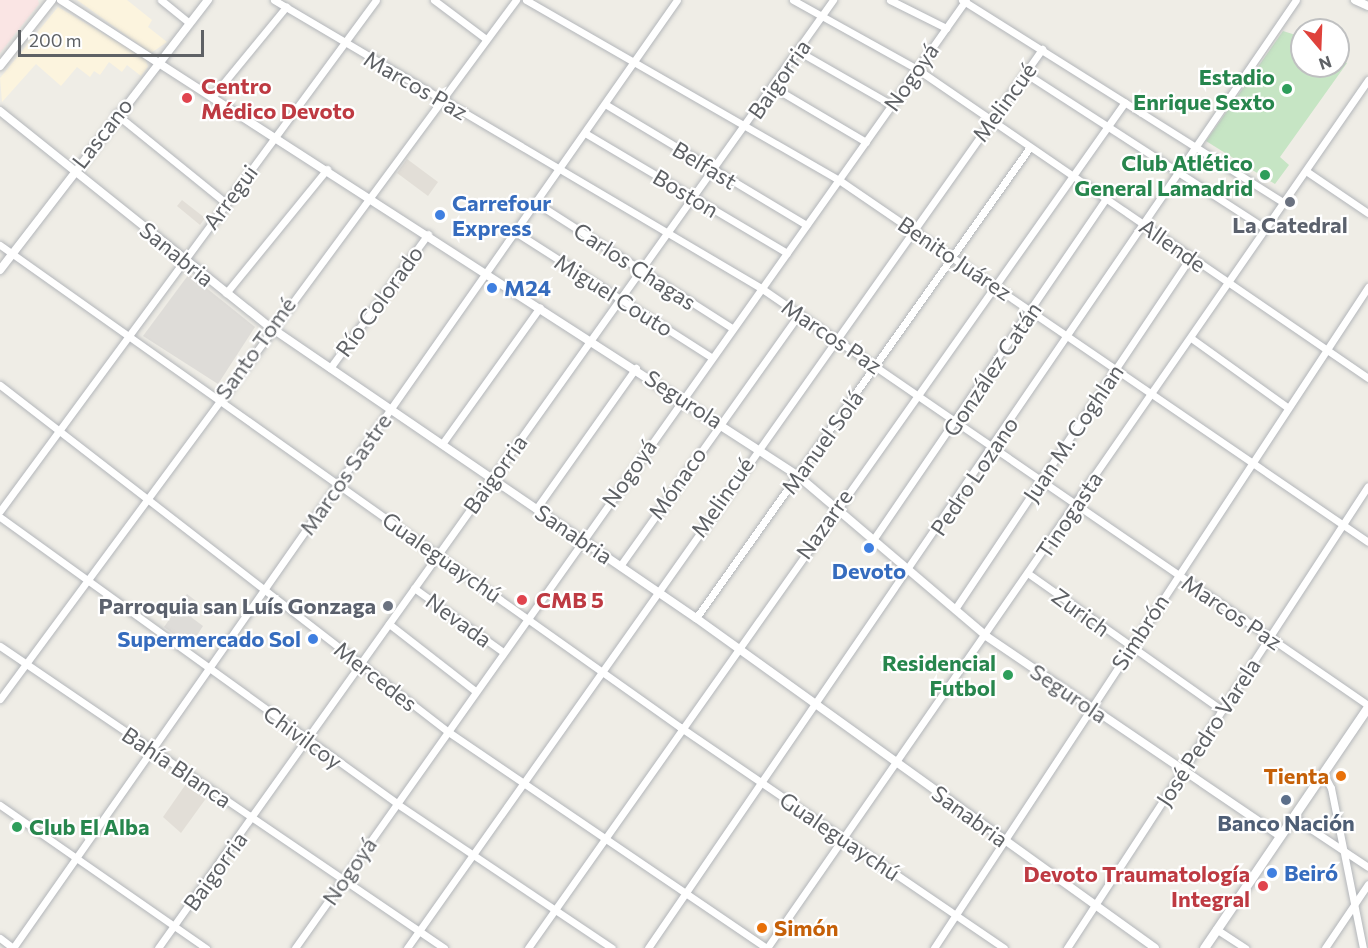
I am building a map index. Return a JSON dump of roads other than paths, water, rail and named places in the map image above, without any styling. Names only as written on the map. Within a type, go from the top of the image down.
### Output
[{"type":"main road","points":[[1204,948],[1368,706]]},
{"type":"street","points":[[0,66],[52,0]]},
{"type":"street","name":"Segurola","points":[[61,0],[683,397],[838,505],[986,636],[1280,836]]},
{"type":"street","points":[[161,0],[189,23]]},
{"type":"street","name":"Lascano","points":[[0,270],[73,169],[208,0]]},
{"type":"street","name":"Marcos Paz","points":[[274,0],[761,288],[1270,636],[1368,706]]},
{"type":"street","points":[[434,0],[486,39]]},
{"type":"street","name":"Santo Tomé","points":[[0,699],[270,327],[516,0]]},
{"type":"street","name":"Benito Juárez","points":[[526,0],[839,180],[995,284],[1250,463],[1368,542]]},
{"type":"street","name":"Marcos Sastre","points":[[13,948],[263,589],[538,204],[676,0]]},
{"type":"street","name":"Allende","points":[[793,0],[917,69],[1325,351],[1368,378]]},
{"type":"street","name":"Baigorria","points":[[158,948],[308,740],[491,478],[746,126],[833,0]]},
{"type":"street","points":[[890,0],[946,28]]},
{"type":"street","points":[[964,0],[1283,202]]},
{"type":"street","name":"Nogoyá","points":[[295,948],[527,616],[866,142],[964,0]]},
{"type":"street","name":"Pedro Lozano","points":[[648,948],[910,570],[1296,0]]},
{"type":"street","points":[[1355,0],[1368,6]]},
{"type":"street","name":"Arregui","points":[[0,511],[374,1]]},
{"type":"street","points":[[212,97],[286,7]]},
{"type":"street","name":"Melincué","points":[[407,948],[477,853],[656,591],[912,228],[1042,49]]},
{"type":"street","points":[[798,51],[891,105]]},
{"type":"street","points":[[1025,73],[1264,228]]},
{"type":"street","name":"Tinogasta","points":[[766,948],[845,839],[1029,574],[1264,228],[1368,80]]},
{"type":"street","points":[[773,87],[866,142]]},
{"type":"street","name":"Nazarre","points":[[528,948],[605,841],[680,727],[1125,102]]},
{"type":"street","name":"Belfast","points":[[604,104],[806,225]]},
{"type":"street","name":"Sanabria","points":[[0,111],[270,327],[696,618],[1155,948]]},
{"type":"street","points":[[116,114],[226,203]]},
{"type":"street","name":"Boston","points":[[585,133],[787,253]]},
{"type":"street","name":"Manuel Solá","points":[[696,618],[877,367],[1030,147]]},
{"type":"street","points":[[226,293],[327,170]]},
{"type":"street","points":[[1306,171],[1368,213]]},
{"type":"street","name":"González Catán","points":[[875,537],[1106,199]]},
{"type":"street","name":"Carlos Chagas","points":[[538,204],[732,328]]},
{"type":"street","name":"Miguel Couto","points":[[517,233],[711,357]]},
{"type":"street","name":"Río Colorado","points":[[330,368],[428,234]]},
{"type":"street","name":"Gualeguaychú","points":[[0,245],[602,669],[680,727],[1004,948]]},
{"type":"street","name":"Juan M. Coghlan","points":[[956,609],[1191,257]]},
{"type":"street","name":"Simbrón","points":[[934,948],[1177,574],[1368,287]]},
{"type":"street","points":[[442,444],[540,307]]},
{"type":"street","name":"Mónaco","points":[[620,566],[719,422],[799,314]]},
{"type":"street","points":[[1191,338],[1287,407]]},
{"type":"street","points":[[536,509],[636,368]]},
{"type":"street","name":"Mercedes","points":[[0,385],[447,731],[522,785],[766,948]]},
{"type":"street","name":"José Pedro Varela","points":[[1067,948],[1368,486]]},
{"type":"street","name":"Chivilcoy","points":[[0,517],[396,803],[477,853],[612,948]]},
{"type":"street","name":"Zurich","points":[[1029,574],[1130,648],[1222,710]]},
{"type":"street","name":"Nevada","points":[[414,588],[503,652]]},
{"type":"street","points":[[389,624],[475,691]]},
{"type":"street","name":"Bahía Blanca","points":[[0,646],[444,948]]},
{"type":"street","points":[[1323,773],[1341,831],[1363,948]]},
{"type":"street","points":[[0,805],[206,948]]},
{"type":"street","points":[[1293,817],[1368,867]]},
{"type":"street","points":[[1327,840],[1341,831]]},
{"type":"street","points":[[1325,948],[1368,884]]},
{"type":"street","points":[[1216,929],[1245,948]]},
{"type":"street","points":[[0,938],[13,948]]},
{"type":"place","name":"Estadio Enrique Sexto","points":[[1287,89]]},
{"type":"place","name":"Centro Médico Devoto","points":[[187,98]]},
{"type":"place","name":"Club Atlético General Lamadrid","points":[[1265,175]]},
{"type":"place","name":"La Catedral","points":[[1290,202]]},
{"type":"place","name":"Carrefour Express","points":[[440,215]]},
{"type":"place","name":"M24","points":[[492,288]]},
{"type":"place","name":"Devoto","points":[[869,548]]},
{"type":"place","name":"CMB 5","points":[[522,600]]},
{"type":"place","name":"Parroquia san Luís Gonzaga","points":[[388,606]]},
{"type":"place","name":"Supermercado Sol","points":[[313,639]]},
{"type":"place","name":"Residencial Futbol","points":[[1008,675]]},
{"type":"place","name":"Tienta","points":[[1341,776]]},
{"type":"place","name":"Banco Nación","points":[[1286,800]]},
{"type":"place","name":"Club El Alba","points":[[17,827]]},
{"type":"place","name":"Beiró","points":[[1272,873]]},
{"type":"place","name":"Devoto Traumatología Integral","points":[[1263,886]]},
{"type":"place","name":"Simón","points":[[762,928]]}]
